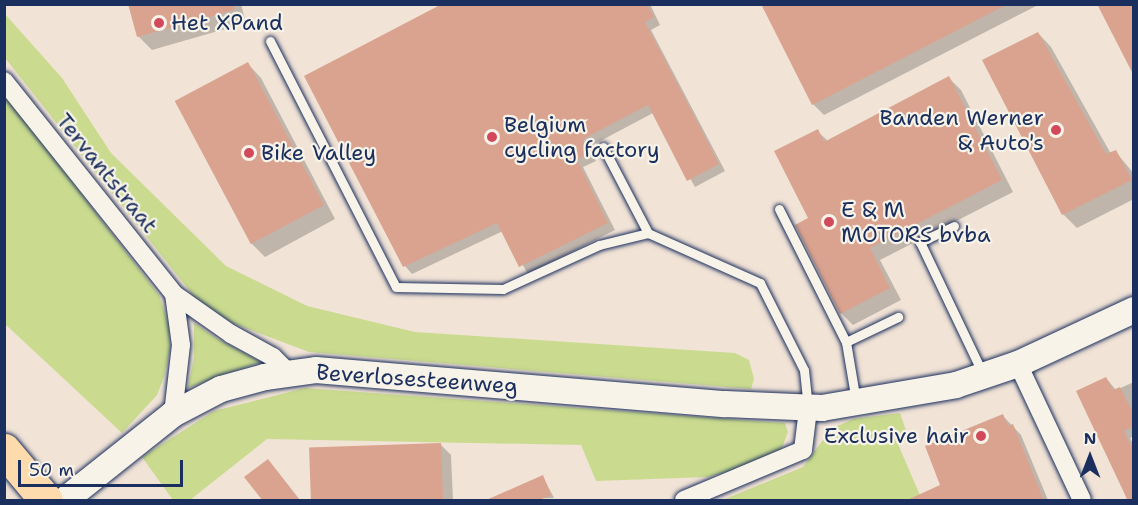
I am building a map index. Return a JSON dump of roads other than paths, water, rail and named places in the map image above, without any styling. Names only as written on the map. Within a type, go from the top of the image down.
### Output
[{"type":"highway","points":[[4,450],[46,501]]},
{"type":"street","name":"Tervantstraat","points":[[4,81],[174,294],[231,334],[273,357],[289,373]]},
{"type":"street","points":[[172,414],[181,345],[174,294]]},
{"type":"street","name":"Beverlosesteenweg","points":[[65,501],[172,414],[221,389],[289,373],[351,372],[808,409],[956,385],[1018,364],[1134,310]]},
{"type":"street","points":[[1018,364],[1082,501]]},
{"type":"street","points":[[684,501],[803,450],[808,409]]},
{"type":"lane","points":[[270,41],[396,287],[503,289],[599,245],[648,233]]},
{"type":"lane","points":[[603,147],[648,233],[760,284],[804,370],[808,409]]},
{"type":"lane","points":[[779,209],[846,342],[856,403]]},
{"type":"lane","points":[[954,226],[920,242],[984,376]]},
{"type":"lane","points":[[846,342],[897,317]]},
{"type":"place","name":"Het XPand","points":[[159,23]]},
{"type":"place","name":"Banden Werner & Auto's","points":[[1056,130]]},
{"type":"place","name":"Belgium cycling factory","points":[[492,137]]},
{"type":"place","name":"Bike Valley","points":[[249,153]]},
{"type":"place","name":"E & M MOTORS bvba","points":[[829,222]]},
{"type":"place","name":"Exclusive hair","points":[[981,436]]}]
